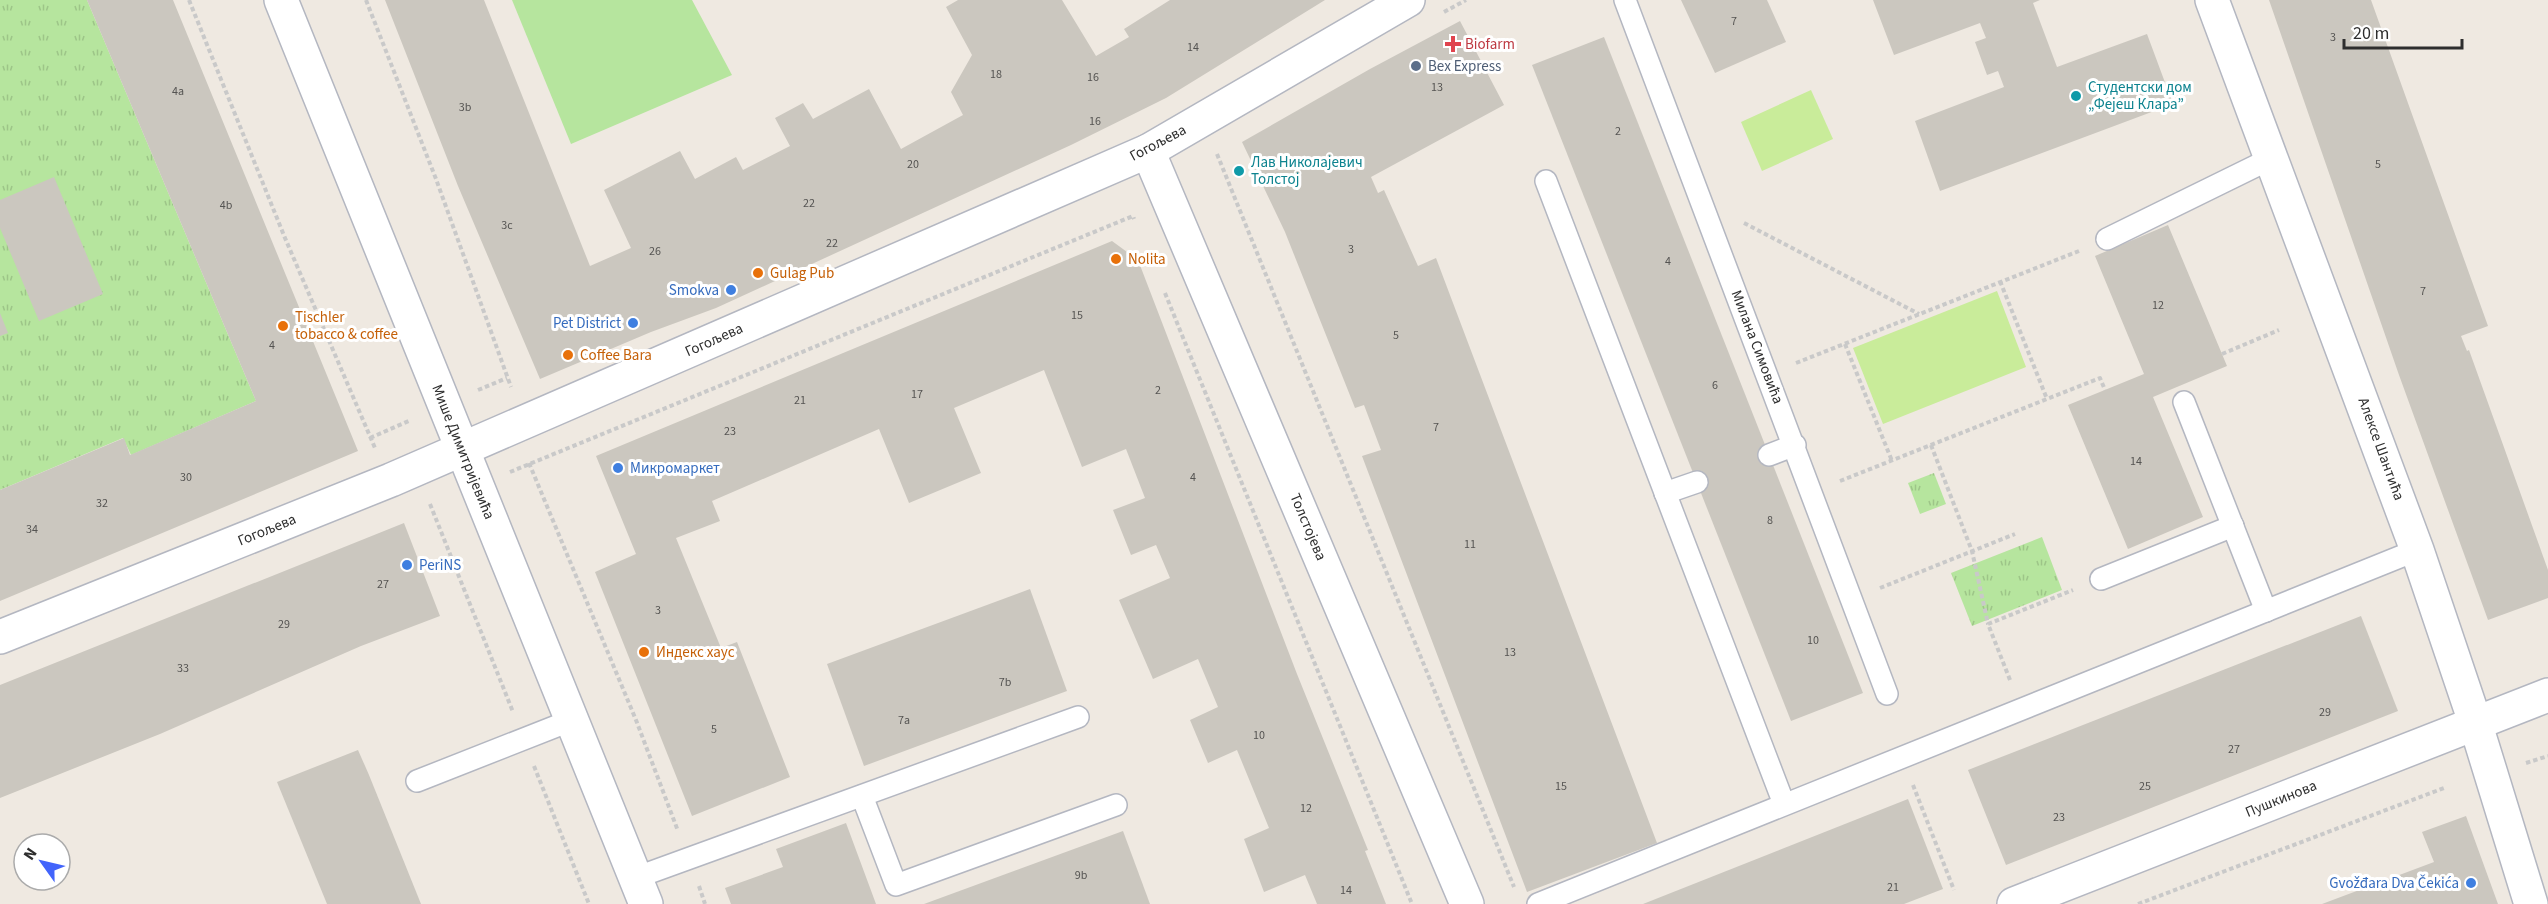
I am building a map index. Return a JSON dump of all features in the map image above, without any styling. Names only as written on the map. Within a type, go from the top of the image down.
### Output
[{"type":"street","name":"Мише Димитријевића","points":[[281,0],[641,891]]},
{"type":"street","name":"Гогољева","points":[[0,637],[391,480],[1148,151],[1408,0]]},
{"type":"street","name":"Алексе Шантића","points":[[2212,0],[2417,550],[2475,722],[2531,904]]},
{"type":"street","name":"Толстојева","points":[[1148,151],[1467,904]]},
{"type":"street","name":"Пушкинова","points":[[2014,904],[2548,695]]},
{"type":"lane","name":"Милана Симовића","points":[[1625,0],[1813,492],[1887,694]]},
{"type":"lane","points":[[2107,239],[2272,158]]},
{"type":"lane","points":[[1546,181],[1784,804]]},
{"type":"lane","points":[[2184,402],[2266,610]]},
{"type":"lane","points":[[1769,455],[1795,445]]},
{"type":"lane","points":[[1665,494],[1697,482]]},
{"type":"lane","points":[[2101,579],[2233,526]]},
{"type":"lane","points":[[1538,904],[2417,550]]},
{"type":"lane","points":[[641,891],[688,858],[1078,717]]},
{"type":"lane","points":[[417,781],[572,720]]},
{"type":"lane","points":[[862,796],[896,885],[1116,805]]},
{"type":"path","points":[[189,0],[285,238],[370,438],[391,480]]},
{"type":"path","points":[[366,0],[436,179],[515,399],[514,427],[636,720],[705,904]]},
{"type":"path","points":[[1214,148],[1517,893]]},
{"type":"path","points":[[1702,201],[1919,314]]},
{"type":"path","points":[[530,465],[1133,216],[1137,225]]},
{"type":"path","points":[[1768,374],[2072,253]]},
{"type":"path","points":[[2000,281],[2046,399]]},
{"type":"path","points":[[1162,287],[1412,904]]},
{"type":"path","points":[[2222,354],[2279,330]]},
{"type":"path","points":[[1845,344],[1892,461]]},
{"type":"path","points":[[1813,492],[2100,378],[2105,390]]},
{"type":"path","points":[[1931,445],[1972,551],[1988,624],[2021,709]]},
{"type":"path","points":[[429,500],[589,904]]},
{"type":"path","points":[[1852,599],[2016,534]]},
{"type":"path","points":[[1988,624],[2080,587]]},
{"type":"path","points":[[2138,904],[2444,788]]},
{"type":"green space","points":[[0,0],[87,0],[256,401],[131,455],[123,438],[0,490]]},
{"type":"green space","points":[[512,0],[692,0],[732,75],[571,144]]},
{"type":"green space","points":[[1811,90],[1833,139],[1762,171],[1741,122]]},
{"type":"green space","points":[[1997,291],[2026,367],[1883,424],[1853,348]]},
{"type":"green space","points":[[1934,473],[1946,504],[1920,514],[1908,483]]},
{"type":"green space","points":[[2042,537],[2062,590],[1972,626],[1951,573]]},
{"type":"building","points":[[87,0],[173,0],[358,451],[0,601],[0,490],[124,438],[130,455],[256,401]]},
{"type":"building","points":[[385,0],[484,0],[590,266],[631,248],[604,190],[680,151],[695,179],[736,157],[743,170],[790,146],[775,118],[803,103],[813,119],[869,89],[901,149],[963,115],[951,92],[972,55],[946,7],[958,0],[1062,0],[1096,56],[1129,37],[1124,29],[1170,0],[1325,0],[1166,98],[1071,145],[716,308],[651,332],[540,379],[458,186]]},
{"type":"building","points":[[1681,0],[1767,0],[1786,42],[1715,73]]},
{"type":"building","name":"Студентски дом „Фејеш Клара”","points":[[1873,0],[2040,0],[2033,3],[2057,67],[2147,34],[2173,104],[1940,191],[1915,121],[2004,87],[1998,71],[1987,75],[1975,42],[1986,38],[1980,23],[1894,55]]},
{"type":"building","points":[[2269,0],[2371,0],[2488,326],[2461,336],[2467,351],[2469,350],[2548,570],[2548,598],[2488,620],[2399,375]]},
{"type":"building","points":[[1460,21],[1504,105],[1371,177],[1378,193],[1384,190],[1418,266],[1436,258],[1657,843],[1527,892],[1362,456],[1381,450],[1364,405],[1355,408],[1285,232],[1242,142]]},
{"type":"building","points":[[1604,37],[1863,693],[1791,721],[1532,65]]},
{"type":"building","points":[[54,177],[103,294],[39,321],[0,228],[0,200]]},
{"type":"building","points":[[2168,225],[2227,366],[2153,397],[2203,517],[2128,549],[2068,405],[2144,374],[2095,256]]},
{"type":"building","points":[[1112,241],[1138,260],[1297,674],[1368,850],[1365,851],[1386,904],[1317,904],[1305,875],[1264,892],[1244,839],[1269,828],[1237,750],[1208,763],[1190,720],[1218,707],[1198,659],[1153,679],[1119,600],[1170,578],[1156,545],[1131,555],[1113,510],[1145,498],[1126,449],[1082,467],[1044,370],[954,408],[981,473],[909,503],[879,429],[712,501],[720,521],[676,538],[721,648],[737,642],[790,777],[692,816],[595,572],[636,554],[596,456]]},
{"type":"building","points":[[0,313],[8,333],[0,336]]},
{"type":"building","points":[[404,523],[440,616],[361,646],[160,734],[0,798],[0,685]]},
{"type":"building","points":[[1030,589],[1067,691],[864,766],[827,664]]},
{"type":"building","points":[[2361,616],[2398,711],[2006,865],[1968,770]]},
{"type":"building","points":[[358,750],[421,904],[327,904],[277,782]]},
{"type":"building","points":[[1908,799],[1943,889],[1904,904],[1643,904]]},
{"type":"building","points":[[2466,816],[2498,904],[2322,904],[2434,862],[2422,832]]},
{"type":"building","points":[[846,823],[876,904],[731,904],[725,888],[783,867],[776,849]]},
{"type":"building","points":[[1123,831],[1150,904],[924,904]]},
{"type":"place","name":"Biofarm","points":[[1453,44]]},
{"type":"place","name":"Bex Express","points":[[1416,66]]},
{"type":"place","name":"Студентски дом „Фејеш Клара”","points":[[2076,96]]},
{"type":"place","name":"Лав Николајевич Толстој","points":[[1239,171]]},
{"type":"place","name":"Nolita","points":[[1116,259]]},
{"type":"place","name":"Gulag Pub","points":[[758,273]]},
{"type":"place","name":"Smokva","points":[[731,290]]},
{"type":"place","name":"Pet District","points":[[633,323]]},
{"type":"place","name":"Tischler tobacco & coffee","points":[[283,326]]},
{"type":"place","name":"Coffee Bara","points":[[568,355]]},
{"type":"place","name":"Микромаркет","points":[[618,468]]},
{"type":"place","name":"PeriNS","points":[[407,565]]},
{"type":"place","name":"Индекс хаус","points":[[644,652]]},
{"type":"place","name":"Gvožđara Dva Čekića","points":[[2471,883]]}]
